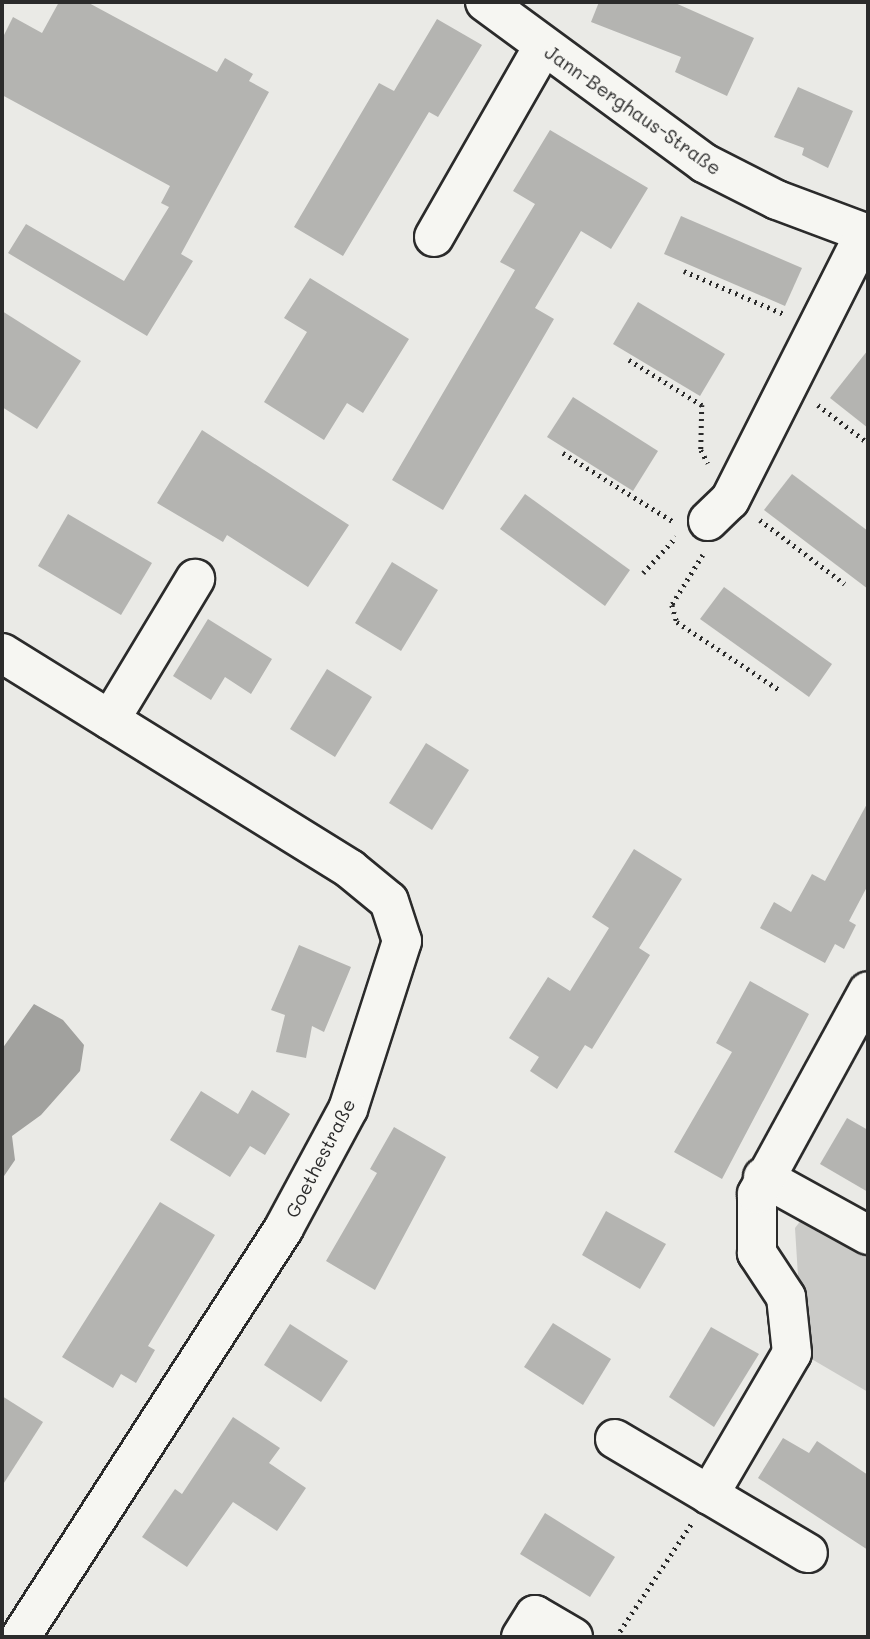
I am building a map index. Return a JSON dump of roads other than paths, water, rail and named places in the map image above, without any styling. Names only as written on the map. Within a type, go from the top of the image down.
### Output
[{"type":"street","name":"Jann-Berghaus-Straße","points":[[510,10],[543,47],[704,163],[777,200],[867,233]]},
{"type":"street","points":[[434,237],[543,47]]},
{"type":"street","points":[[708,521],[730,500],[792,386],[867,233]]},
{"type":"street","points":[[110,720],[195,579]]},
{"type":"street","name":"Goethestraße","points":[[2,653],[350,869],[389,901],[402,941],[348,1109],[284,1228],[20,1637]]},
{"type":"street","points":[[709,1495],[793,1353],[786,1297],[757,1253],[757,1194],[763,1177],[868,991]]},
{"type":"street","points":[[763,1177],[868,1235]]},
{"type":"street","points":[[615,1439],[808,1553]]},
{"type":"street","points":[[521,1637],[535,1615],[573,1637]]}]
